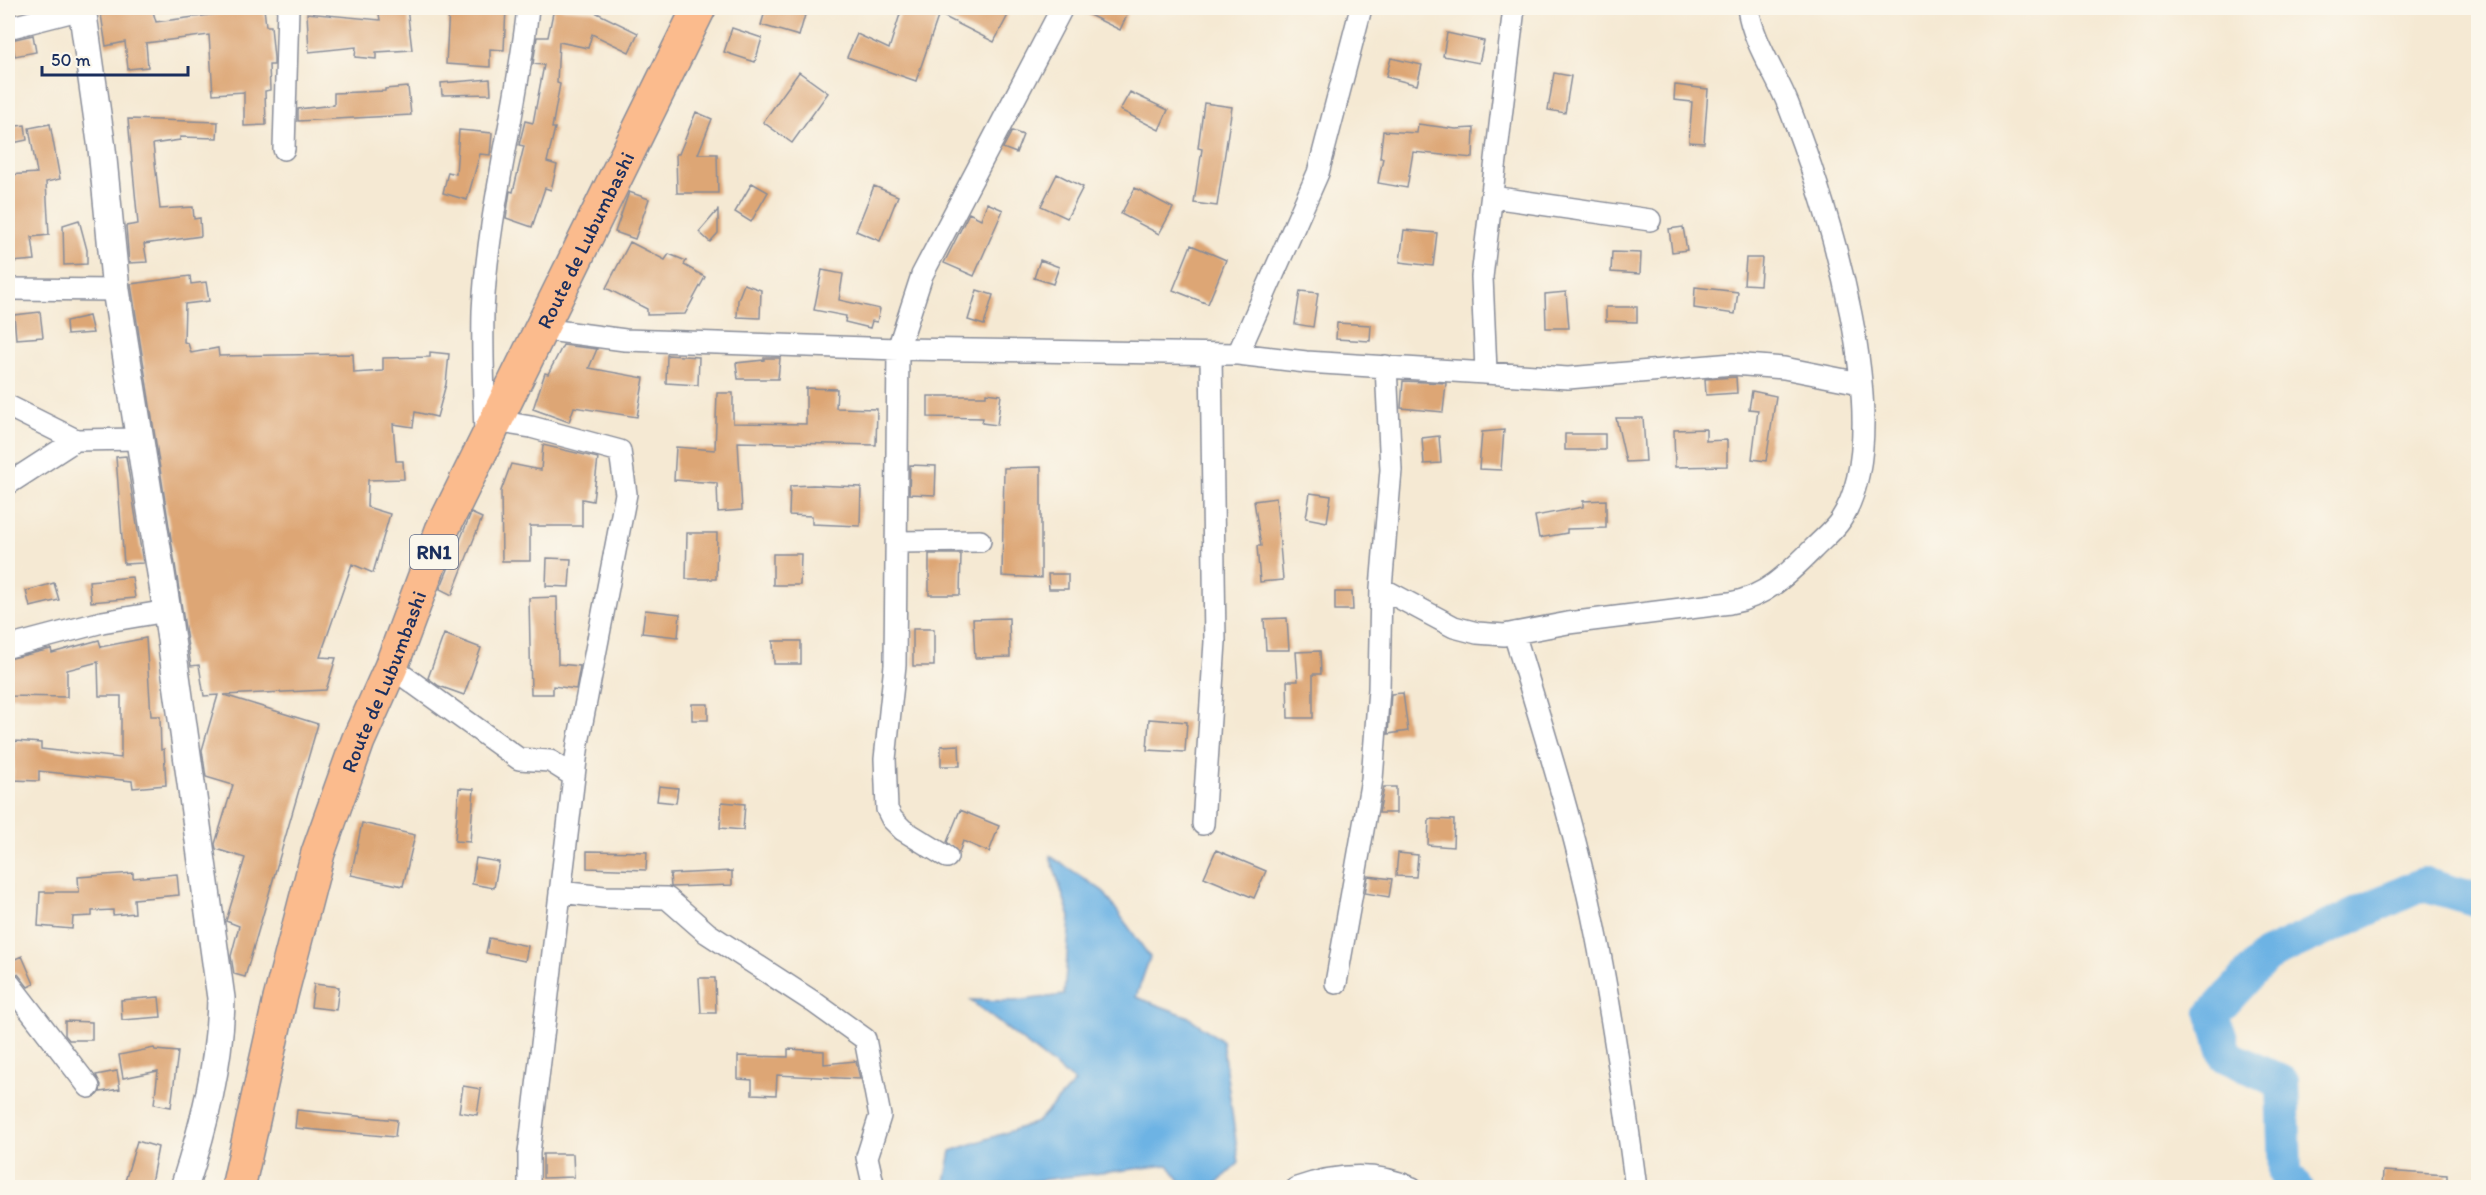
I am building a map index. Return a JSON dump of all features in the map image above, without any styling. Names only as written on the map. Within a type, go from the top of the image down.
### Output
[{"type":"highway","name":"Route de Lubumbashi","points":[[238,1188],[280,999],[318,853],[358,741],[390,667],[442,530],[699,8]]},
{"type":"street","points":[[8,28],[82,8],[102,148],[116,290],[167,611],[221,998],[220,1040],[211,1088],[184,1188]]},
{"type":"street","points":[[284,149],[288,8]]},
{"type":"street","points":[[528,8],[521,67],[491,242],[483,311],[490,432],[531,427],[620,451],[626,494],[574,776],[529,1153],[529,1188]]},
{"type":"street","points":[[947,857],[903,830],[892,819],[887,808],[885,759],[895,664],[898,349],[922,275],[1062,8]]},
{"type":"street","points":[[1238,354],[1318,173],[1361,8]]},
{"type":"street","points":[[1486,371],[1482,277],[1514,8]]},
{"type":"street","points":[[1381,588],[1454,627],[1477,633],[1514,633],[1568,623],[1751,599],[1767,590],[1840,521],[1853,492],[1861,457],[1857,339],[1849,295],[1798,134],[1787,103],[1760,46],[1749,8]]},
{"type":"street","points":[[1492,197],[1650,220]]},
{"type":"street","points":[[8,289],[116,290]]},
{"type":"street","points":[[541,329],[625,339],[898,349],[1238,354],[1306,362],[1486,371],[1568,378],[1733,364],[1784,368],[1860,383]]},
{"type":"street","points":[[1203,824],[1215,642],[1211,354]]},
{"type":"street","points":[[1336,983],[1372,779],[1379,689],[1381,588],[1391,470],[1386,366]]},
{"type":"street","points":[[8,406],[76,440],[140,439]]},
{"type":"street","points":[[8,484],[76,440]]},
{"type":"street","points":[[897,542],[980,541]]},
{"type":"street","points":[[8,647],[102,622],[167,611]]},
{"type":"street","points":[[1514,633],[1554,764],[1592,911],[1617,1044],[1636,1188]]},
{"type":"street","points":[[390,667],[519,759],[550,760],[574,776]]},
{"type":"street","points":[[560,892],[604,897],[667,898],[707,933],[814,1002],[865,1039],[880,1116],[867,1157],[874,1188]]},
{"type":"street","points":[[8,982],[89,1087]]},
{"type":"street","points":[[1297,1188],[1340,1175],[1385,1180],[1412,1188]]},
{"type":"water","points":[[1050,856],[1103,891],[1150,957],[1136,997],[1187,1016],[1222,1041],[1239,1163],[1213,1187],[1185,1187],[1168,1165],[981,1187],[944,1187],[951,1151],[1037,1122],[1075,1082],[970,1000],[1014,1001],[1064,995],[1070,917]]},
{"type":"building","points":[[100,8],[152,8],[156,22],[264,8],[266,26],[271,26],[274,58],[274,65],[269,65],[270,90],[265,91],[266,125],[244,126],[244,92],[213,94],[209,35],[146,43],[148,67],[128,69],[125,42],[106,46]]},
{"type":"building","points":[[378,8],[407,8],[412,50],[376,52],[376,59],[355,57],[356,47],[309,52],[307,13],[380,20]]},
{"type":"building","points":[[449,8],[506,8],[504,50],[490,49],[490,67],[446,64]]},
{"type":"building","points":[[554,8],[593,11],[638,33],[629,52],[592,34],[588,48],[559,42],[557,83],[560,84],[552,128],[555,128],[547,162],[557,165],[551,190],[545,188],[532,227],[506,218],[510,191],[513,192],[524,146],[519,145],[525,121],[533,123],[544,65],[533,64],[537,37],[548,37]]},
{"type":"building","points":[[766,8],[807,8],[799,36],[761,25]]},
{"type":"building","points":[[902,8],[994,8],[1008,15],[994,42],[939,14],[916,81],[847,57],[857,34],[889,49]]},
{"type":"building","points":[[1075,8],[1130,8],[1120,30]]},
{"type":"building","points":[[732,28],[762,38],[755,62],[724,52]]},
{"type":"building","points":[[1447,33],[1484,41],[1479,63],[1443,56]]},
{"type":"building","points":[[33,35],[36,52],[15,56],[11,40]]},
{"type":"building","points":[[1391,58],[1422,65],[1417,85],[1386,77]]},
{"type":"building","points":[[799,72],[828,93],[792,143],[763,122]]},
{"type":"building","points":[[1554,73],[1571,76],[1565,113],[1548,110]]},
{"type":"building","points":[[490,79],[491,94],[442,95],[441,83]]},
{"type":"building","points":[[1675,85],[1708,89],[1704,143],[1689,142],[1692,102],[1674,100]]},
{"type":"building","points":[[408,87],[411,115],[298,121],[298,109],[334,105],[334,93],[385,91],[385,89]]},
{"type":"building","points":[[1130,92],[1168,110],[1159,130],[1120,110]]},
{"type":"building","points":[[1204,103],[1232,107],[1217,206],[1194,203],[1202,149],[1198,148]]},
{"type":"building","points":[[696,112],[712,119],[698,154],[717,154],[718,193],[677,193],[676,154],[679,154]]},
{"type":"building","points":[[128,119],[218,122],[217,138],[180,137],[180,140],[153,144],[160,209],[193,207],[194,219],[200,218],[201,236],[144,244],[147,262],[129,263],[126,226],[138,224]]},
{"type":"building","points":[[50,124],[60,179],[46,182],[49,235],[32,237],[35,260],[11,262],[8,175],[37,173],[29,128]]},
{"type":"building","points":[[1418,124],[1456,129],[1474,128],[1473,158],[1413,152],[1407,188],[1378,183],[1383,158],[1380,158],[1383,131],[1417,133]]},
{"type":"building","points":[[25,125],[27,140],[8,144],[8,127]]},
{"type":"building","points":[[459,130],[492,133],[490,155],[480,154],[467,200],[443,193],[448,172],[456,174]]},
{"type":"building","points":[[1012,131],[1023,135],[1016,153],[1003,148]]},
{"type":"building","points":[[1057,174],[1083,187],[1067,218],[1041,206]]},
{"type":"building","points":[[752,183],[768,192],[751,222],[735,212]]},
{"type":"building","points":[[874,186],[898,196],[880,241],[856,231]]},
{"type":"building","points":[[1135,188],[1173,208],[1159,234],[1121,214]]},
{"type":"building","points":[[629,192],[649,199],[635,239],[615,232]]},
{"type":"building","points":[[987,203],[1003,210],[974,276],[944,263],[969,213],[981,219]]},
{"type":"building","points":[[718,210],[718,233],[710,242],[699,232]]},
{"type":"building","points":[[79,220],[87,250],[87,264],[64,265],[63,225]]},
{"type":"building","points":[[1683,227],[1687,250],[1672,252],[1669,229]]},
{"type":"building","points":[[1404,230],[1437,233],[1433,266],[1400,262]]},
{"type":"building","points":[[630,242],[665,260],[669,254],[686,261],[684,265],[705,277],[685,314],[647,315],[647,309],[606,288]]},
{"type":"building","points":[[1191,245],[1226,260],[1208,304],[1173,290]]},
{"type":"building","points":[[1612,252],[1641,253],[1640,274],[1611,272]]},
{"type":"building","points":[[1746,258],[1762,258],[1760,285],[1744,284]]},
{"type":"building","points":[[1040,260],[1059,267],[1053,284],[1034,278]]},
{"type":"building","points":[[822,270],[843,274],[839,300],[880,309],[877,322],[872,321],[870,328],[845,322],[846,316],[814,310]]},
{"type":"building","points":[[190,276],[191,284],[206,282],[209,301],[185,304],[184,342],[188,343],[191,353],[218,348],[219,356],[353,354],[354,373],[383,371],[383,358],[430,357],[430,352],[449,354],[446,384],[437,417],[415,412],[413,427],[393,424],[396,461],[403,461],[404,479],[368,480],[367,507],[390,514],[373,573],[352,564],[320,657],[336,658],[326,690],[224,695],[318,724],[245,977],[234,974],[231,956],[239,926],[226,921],[245,858],[216,849],[215,844],[233,785],[206,777],[202,750],[218,695],[204,696],[199,665],[191,666],[131,284]]},
{"type":"building","points":[[744,284],[761,290],[760,318],[737,317],[738,300]]},
{"type":"building","points":[[1695,287],[1738,292],[1735,314],[1694,308]]},
{"type":"building","points":[[977,290],[993,295],[984,325],[968,320]]},
{"type":"building","points":[[1300,291],[1318,293],[1313,327],[1295,324]]},
{"type":"building","points":[[1566,292],[1569,328],[1546,328],[1545,294]]},
{"type":"building","points":[[1606,307],[1637,307],[1637,322],[1606,321]]},
{"type":"building","points":[[40,312],[43,337],[16,339],[14,315]]},
{"type":"building","points":[[89,316],[93,333],[67,335],[66,321]]},
{"type":"building","points":[[1337,323],[1371,325],[1370,341],[1336,339]]},
{"type":"building","points":[[563,345],[597,349],[589,368],[644,378],[637,417],[574,407],[569,422],[533,409],[545,373],[548,374]]},
{"type":"building","points":[[667,355],[699,357],[698,385],[666,383]]},
{"type":"building","points":[[764,358],[780,358],[778,379],[738,379],[736,363],[764,360]]},
{"type":"building","points":[[1736,377],[1737,393],[1706,395],[1705,379]]},
{"type":"building","points":[[1403,381],[1446,383],[1443,412],[1401,408]]},
{"type":"building","points":[[806,388],[837,389],[836,408],[877,409],[876,445],[738,442],[742,510],[718,512],[717,483],[674,480],[676,447],[715,450],[717,393],[733,393],[733,423],[806,424]]},
{"type":"building","points":[[1752,391],[1776,396],[1766,461],[1752,459],[1758,410],[1749,409]]},
{"type":"building","points":[[986,393],[1001,395],[997,425],[982,423],[983,418],[928,417],[928,396],[986,396]]},
{"type":"building","points":[[1616,418],[1643,418],[1646,461],[1626,462]]},
{"type":"building","points":[[1706,429],[1706,441],[1727,440],[1727,466],[1675,467],[1674,430]]},
{"type":"building","points":[[1504,430],[1501,470],[1479,469],[1482,432]]},
{"type":"building","points":[[1565,434],[1605,434],[1605,450],[1565,450]]},
{"type":"building","points":[[1439,436],[1441,463],[1424,464],[1422,438]]},
{"type":"building","points":[[543,445],[598,458],[593,501],[582,499],[582,526],[530,526],[530,561],[502,561],[501,491],[511,464],[541,470]]},
{"type":"building","points":[[126,456],[143,563],[124,564],[116,457]]},
{"type":"building","points":[[910,465],[936,466],[935,495],[909,494]]},
{"type":"building","points":[[1041,467],[1041,578],[1002,576],[1004,468]]},
{"type":"building","points":[[790,486],[861,487],[860,526],[812,524],[812,516],[789,515]]},
{"type":"building","points":[[1310,493],[1331,496],[1327,522],[1306,518]]},
{"type":"building","points":[[1276,498],[1283,580],[1260,582],[1257,546],[1261,546],[1254,501]]},
{"type":"building","points":[[1606,500],[1606,528],[1567,529],[1567,533],[1539,538],[1535,516],[1583,507],[1583,501]]},
{"type":"building","points":[[471,513],[482,518],[452,595],[440,589]]},
{"type":"building","points":[[687,533],[717,533],[716,579],[686,579]]},
{"type":"building","points":[[773,554],[801,554],[800,585],[773,585]]},
{"type":"building","points":[[929,554],[961,554],[960,595],[929,595]]},
{"type":"building","points":[[547,558],[571,559],[569,587],[546,586]]},
{"type":"building","points":[[1048,574],[1068,574],[1068,589],[1049,589]]},
{"type":"building","points":[[132,577],[135,598],[91,602],[89,581]]},
{"type":"building","points":[[54,583],[59,600],[30,607],[26,591]]},
{"type":"building","points":[[1335,592],[1352,592],[1353,610],[1335,610]]},
{"type":"building","points":[[557,597],[558,664],[580,666],[576,689],[553,686],[553,694],[531,694],[529,598]]},
{"type":"building","points":[[645,610],[680,614],[678,637],[642,633]]},
{"type":"building","points":[[1009,618],[1010,657],[975,658],[973,619]]},
{"type":"building","points":[[1287,618],[1289,650],[1266,650],[1264,619]]},
{"type":"building","points":[[913,629],[934,629],[934,666],[913,666]]},
{"type":"building","points":[[444,634],[481,648],[464,695],[439,686],[428,678]]},
{"type":"building","points":[[146,638],[151,716],[160,716],[161,750],[164,749],[166,785],[133,788],[132,781],[39,771],[39,781],[13,780],[15,741],[41,743],[41,749],[121,758],[121,696],[99,696],[98,662],[67,670],[67,697],[8,696],[8,659],[51,649],[52,653],[99,640],[101,647]]},
{"type":"building","points":[[773,641],[801,641],[801,664],[774,664]]},
{"type":"building","points":[[1320,651],[1321,674],[1313,674],[1313,718],[1288,718],[1287,681],[1298,681],[1296,652]]},
{"type":"building","points":[[1403,693],[1408,731],[1388,734],[1391,694]]},
{"type":"building","points":[[692,704],[708,704],[708,720],[692,720]]},
{"type":"building","points":[[1149,719],[1187,722],[1185,752],[1147,750]]},
{"type":"building","points":[[959,745],[960,766],[941,766],[941,746]]},
{"type":"building","points":[[659,786],[678,788],[676,803],[657,801]]},
{"type":"building","points":[[1384,787],[1396,787],[1396,813],[1379,813]]},
{"type":"building","points":[[459,788],[474,789],[470,842],[455,841]]},
{"type":"building","points":[[722,802],[745,804],[743,830],[720,828]]},
{"type":"building","points":[[960,810],[999,826],[989,852],[963,841],[959,853],[947,842]]},
{"type":"building","points":[[1429,819],[1454,820],[1453,847],[1428,845]]},
{"type":"building","points":[[362,823],[415,835],[403,886],[351,875]]},
{"type":"building","points":[[1216,850],[1266,871],[1254,898],[1204,877]]},
{"type":"building","points":[[587,851],[647,852],[646,870],[587,868]]},
{"type":"building","points":[[1398,853],[1418,855],[1416,877],[1396,876]]},
{"type":"building","points":[[476,858],[499,862],[494,888],[472,884]]},
{"type":"building","points":[[732,871],[732,885],[671,887],[670,874]]},
{"type":"building","points":[[133,873],[133,878],[177,874],[179,895],[134,899],[135,913],[113,915],[113,910],[92,911],[92,916],[73,917],[72,929],[38,926],[40,892],[79,892],[78,877]]},
{"type":"building","points":[[1368,876],[1392,879],[1389,897],[1365,893]]},
{"type":"building","points":[[489,938],[528,946],[525,961],[486,953]]},
{"type":"building","points":[[22,956],[34,984],[28,987],[18,974],[8,969],[8,962]]},
{"type":"building","points":[[699,978],[715,978],[716,1013],[701,1013]]},
{"type":"building","points":[[314,984],[339,987],[336,1010],[311,1007]]},
{"type":"building","points":[[159,997],[161,1017],[122,1020],[121,1000]]},
{"type":"building","points":[[65,1021],[92,1022],[92,1040],[69,1040],[65,1035]]},
{"type":"building","points":[[154,1048],[155,1050],[178,1052],[171,1107],[154,1104],[158,1071],[123,1078],[119,1055]]},
{"type":"building","points":[[788,1049],[824,1051],[824,1064],[856,1061],[860,1079],[777,1075],[776,1095],[752,1094],[752,1080],[738,1079],[738,1056],[788,1057]]},
{"type":"building","points":[[117,1071],[120,1089],[100,1092],[101,1085],[96,1075]]},
{"type":"building","points":[[463,1086],[481,1089],[477,1115],[459,1112]]},
{"type":"building","points":[[297,1110],[397,1120],[395,1137],[295,1128]]},
{"type":"building","points":[[137,1141],[158,1147],[150,1188],[123,1188]]},
{"type":"building","points":[[543,1154],[573,1154],[574,1177],[543,1178]]},
{"type":"building","points":[[2383,1171],[2447,1175],[2447,1188],[2382,1188]]},
{"type":"waterway","points":[[2297,1188],[2285,1173],[2282,1082],[2226,1056],[2213,1014],[2266,956],[2423,884],[2478,900]]}]
